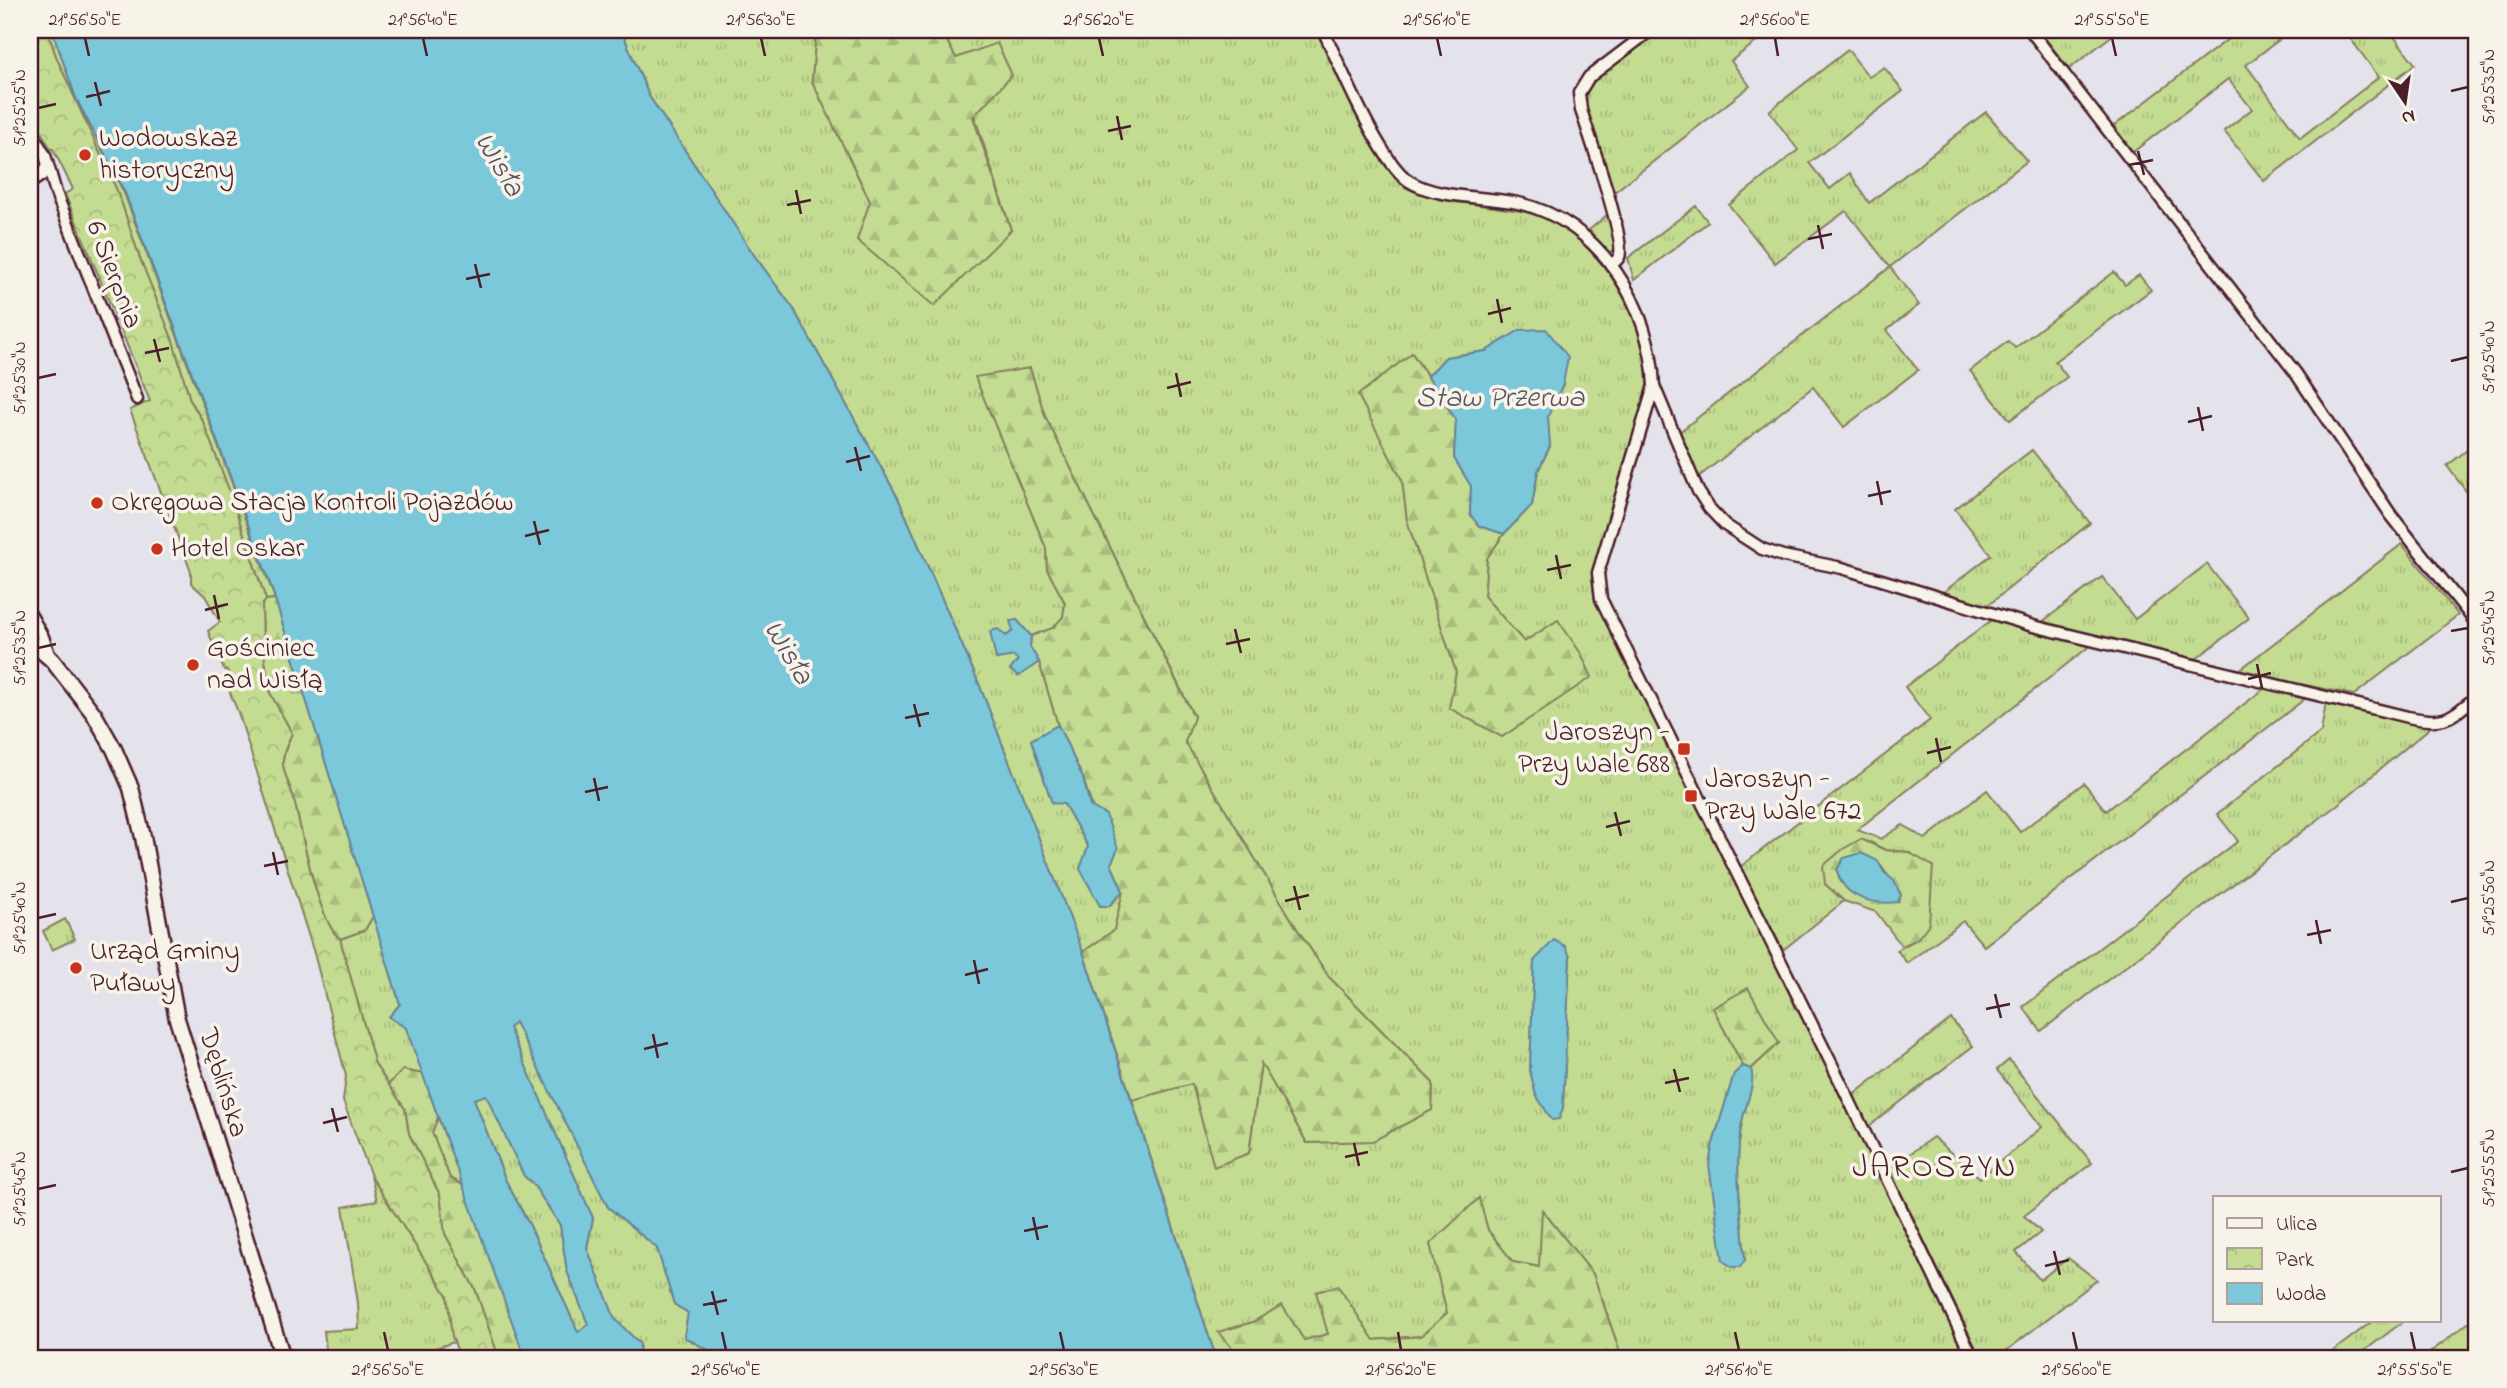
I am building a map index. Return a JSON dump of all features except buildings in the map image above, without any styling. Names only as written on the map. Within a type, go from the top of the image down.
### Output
[{"type":"main road","name":"Dęblińska","points":[[30,641],[52,660],[105,732],[131,789],[143,837],[177,1019],[283,1358]]},
{"type":"street","points":[[1323,30],[1389,162],[1410,181],[1436,191],[1517,203],[1546,211],[1594,244],[1629,291],[1653,357],[1654,386],[1598,573],[1601,599],[1840,1081],[1973,1358]]},
{"type":"street","points":[[1611,265],[1619,257],[1620,251],[1616,227],[1581,110],[1580,93],[1589,77],[1651,30]]},
{"type":"street","points":[[2030,30],[2295,372],[2391,515],[2477,624]]},
{"type":"street","name":"6 Sierpnia","points":[[30,130],[45,155],[47,167],[137,399]]},
{"type":"street","points":[[30,183],[42,175],[47,167]]},
{"type":"street","points":[[1654,386],[1698,491],[1709,508],[1725,525],[1762,549],[1842,568],[2033,626],[2408,717],[2439,722],[2449,718],[2477,696]]},
{"type":"street","points":[[30,614],[43,636],[52,660]]},
{"type":"green space","points":[[30,30],[47,30],[57,59],[119,195],[139,256],[173,341],[190,400],[203,422],[229,490],[266,600],[262,605],[263,648],[270,693],[292,733],[284,752],[283,765],[317,894],[332,929],[340,939],[375,1064],[405,1109],[409,1134],[440,1195],[445,1234],[475,1289],[499,1358],[460,1358],[452,1336],[447,1295],[371,1176],[343,1101],[346,1076],[314,953],[229,690],[235,687],[227,670],[224,670],[208,631],[220,622],[205,596],[191,583],[191,572],[130,410],[150,401],[65,194],[73,189],[53,149],[30,113]]},
{"type":"green space","points":[[47,30],[52,30],[76,98],[124,193],[275,599],[266,600],[229,490],[203,422],[190,400],[173,341],[139,256],[119,195],[57,59]]},
{"type":"green space","points":[[816,30],[812,81],[870,201],[1011,230],[956,58],[941,30],[1316,30],[1369,139],[1394,177],[1405,187],[1431,197],[1525,212],[1547,219],[1586,246],[1617,286],[1639,329],[1646,355],[1648,383],[1594,572],[1593,589],[1598,607],[1826,1062],[1967,1358],[1622,1358],[1593,1274],[1543,1211],[1540,1267],[1513,1262],[1488,1230],[1479,1199],[1431,1244],[1447,1314],[1421,1336],[1374,1340],[1328,1334],[1304,1341],[1282,1306],[1253,1322],[1219,1332],[1241,1358],[1216,1358],[1132,1100],[1192,1083],[1214,1166],[1249,1153],[1261,1062],[1307,1143],[1373,1140],[1432,1110],[1433,1083],[1329,977],[1185,742],[1194,716],[1045,416],[1030,369],[976,378],[1046,548],[1047,569],[1065,603],[1063,617],[1053,628],[1031,636],[1017,620],[1014,632],[1005,636],[996,659],[1013,656],[1018,660],[1018,676],[1039,662],[1058,725],[1031,740],[1052,802],[1064,804],[1088,846],[1109,906],[1123,891],[1114,931],[1083,952],[979,684],[898,498],[793,308],[754,255],[649,96],[622,32]],"holes":[[[1520,330],[1563,384],[1547,416],[1550,446],[1538,471],[1532,505],[1504,534],[1487,558],[1484,596],[1524,642],[1558,620],[1450,708],[1456,672],[1407,520],[1402,480],[1412,353],[1428,376],[1446,357],[1486,351]],[[1570,956],[1563,1108],[1536,1095],[1530,1070],[1534,961]],[[1713,1008],[1779,1043],[1751,1069],[1751,1088],[1739,1139],[1738,1173],[1745,1260],[1712,1147],[1734,1074],[1743,1066]]]},
{"type":"green space","points":[[816,30],[941,30],[956,58],[997,43],[1012,75],[973,117],[1011,230],[934,306],[857,240],[870,201],[812,81]]},
{"type":"green space","points":[[1659,30],[1772,30],[1731,61],[1750,86],[1613,193],[1584,102],[1591,82]]},
{"type":"green space","points":[[2039,30],[2119,30],[2069,69]]},
{"type":"green space","points":[[2240,30],[2292,30],[2246,65],[2300,138],[2379,77],[2344,30],[2389,30],[2415,64],[2264,181],[2224,131],[2252,109],[2228,79],[2133,152],[2114,126]]},
{"type":"green space","points":[[1848,50],[1869,77],[1884,67],[1903,91],[1809,163],[1830,189],[1850,173],[1869,203],[1986,112],[2027,161],[1890,267],[1846,211],[1775,263],[1729,205],[1798,150],[1769,111]]},
{"type":"green space","points":[[1696,206],[1708,222],[1634,280],[1628,258]]},
{"type":"green space","points":[[1608,214],[1615,247],[1608,252],[1589,230]]},
{"type":"green space","points":[[1890,267],[1919,305],[1887,330],[1918,370],[1844,427],[1813,387],[1696,479],[1678,433]]},
{"type":"green space","points":[[2114,272],[2125,285],[2139,275],[2151,290],[2055,361],[2067,377],[2010,420],[1970,371],[2008,341],[2015,348]]},
{"type":"green space","points":[[1412,353],[1456,420],[1454,458],[1471,486],[1470,514],[1479,526],[1504,534],[1487,558],[1484,596],[1524,642],[1558,620],[1580,652],[1592,677],[1502,737],[1449,708],[1456,672],[1407,520],[1402,480],[1358,395]]},
{"type":"green space","points":[[1030,368],[1045,416],[1194,717],[1185,742],[1329,977],[1433,1083],[1432,1110],[1373,1141],[1307,1143],[1261,1063],[1249,1153],[1214,1167],[1192,1084],[1132,1100],[1083,952],[1114,930],[1123,891],[1111,864],[1083,778],[1058,725],[1039,662],[1030,647],[1031,636],[1053,628],[1063,617],[1065,603],[1047,569],[1046,548],[975,377]]},
{"type":"green space","points":[[2477,442],[2477,483],[2466,491],[2447,466]]},
{"type":"green space","points":[[2032,450],[2090,523],[1986,607],[1941,594],[1991,555],[1955,509]]},
{"type":"green space","points":[[2402,544],[2458,615],[2354,695],[2238,671]]},
{"type":"green space","points":[[2207,564],[2249,618],[2192,662],[2042,622],[2102,577],[2135,619]]},
{"type":"green space","points":[[275,599],[373,916],[365,930],[340,939],[332,929],[317,894],[284,769],[284,753],[292,733],[270,693],[263,648],[262,605],[266,600]]},
{"type":"green space","points":[[1994,618],[2091,645],[1857,830],[1881,839],[1903,825],[1925,839],[1987,790],[2020,832],[2084,783],[2106,811],[2265,688],[2306,698],[1984,946],[1963,921],[1907,963],[1897,950],[1917,939],[1908,852],[1885,850],[1870,842],[1825,884],[1844,901],[1783,950],[1740,867],[1930,720],[1905,687]]},
{"type":"green space","points":[[2326,702],[2432,726],[2337,805],[2041,1031],[2023,1007],[2238,841],[2217,814],[2321,732]]},
{"type":"green space","points":[[1861,839],[1885,850],[1908,852],[1933,866],[1929,924],[1917,939],[1902,946],[1876,912],[1844,901],[1825,884],[1823,866],[1843,849]],"holes":[[[1844,858],[1878,861],[1901,895],[1898,901],[1881,902],[1867,898],[1840,882],[1837,870]]]},
{"type":"green space","points":[[373,916],[400,1004],[389,1017],[406,1028],[423,1074],[403,1070],[388,1085],[375,1065],[340,939],[365,930]]},
{"type":"green space","points":[[65,919],[75,939],[52,950],[43,931]]},
{"type":"green space","points":[[1748,988],[1779,1043],[1751,1069],[1743,1066],[1713,1008]]},
{"type":"green space","points":[[1951,1019],[1973,1046],[1868,1127],[1853,1095]]},
{"type":"green space","points":[[516,1021],[608,1207],[657,1248],[674,1304],[688,1313],[684,1337],[723,1358],[638,1358],[640,1344],[615,1319],[587,1248],[593,1218],[509,1028]]},
{"type":"green space","points":[[2009,1060],[2092,1163],[2024,1216],[2041,1232],[2016,1252],[2040,1280],[2068,1258],[2097,1280],[1997,1358],[1981,1358],[1889,1169],[1933,1137],[1980,1178],[2042,1127],[1997,1070]]},
{"type":"green space","points":[[403,1070],[423,1074],[438,1117],[432,1133],[450,1178],[463,1185],[524,1355],[499,1358],[475,1289],[445,1234],[440,1195],[409,1134],[405,1109],[388,1085]]},
{"type":"green space","points":[[486,1094],[524,1176],[533,1184],[560,1225],[567,1271],[588,1324],[578,1332],[530,1226],[506,1181],[474,1099]]},
{"type":"green space","points":[[438,1117],[463,1185],[450,1178],[432,1132]]},
{"type":"green space","points":[[371,1176],[447,1295],[454,1342],[405,1358],[327,1358],[324,1331],[359,1329],[358,1303],[343,1207],[377,1201]]},
{"type":"green space","points":[[1479,1198],[1488,1230],[1513,1262],[1539,1267],[1542,1210],[1593,1274],[1622,1358],[1241,1358],[1218,1332],[1253,1322],[1282,1305],[1304,1340],[1328,1334],[1316,1292],[1338,1286],[1374,1340],[1421,1336],[1447,1313],[1430,1244]]},
{"type":"green space","points":[[2477,1316],[2477,1358],[2423,1358]]},
{"type":"green space","points":[[2371,1322],[2402,1322],[2355,1358],[2324,1358]]},
{"type":"water","name":"Wisła","points":[[52,30],[624,30],[622,32],[649,96],[754,255],[793,308],[898,498],[979,684],[1083,952],[1216,1358],[723,1358],[684,1337],[688,1313],[674,1304],[657,1248],[608,1207],[515,1022],[509,1028],[593,1218],[587,1248],[615,1319],[640,1344],[638,1358],[525,1358],[406,1028],[389,1017],[400,1004],[271,586],[125,193],[76,98]],"holes":[[[486,1095],[524,1176],[533,1184],[560,1225],[567,1271],[588,1324],[578,1332],[530,1226],[506,1181],[474,1099]]]},
{"type":"water","name":"Staw Przerwa","points":[[1546,329],[1568,357],[1563,384],[1548,416],[1550,446],[1538,471],[1532,505],[1504,534],[1479,526],[1470,514],[1471,486],[1454,458],[1456,420],[1428,376],[1446,357],[1486,351],[1520,330]]},
{"type":"water","points":[[1017,620],[1031,636],[1030,647],[1039,662],[1019,676],[1010,670],[1018,660],[1014,656],[996,659],[990,631],[998,629],[1006,636],[1013,631],[1010,621]]},
{"type":"water","points":[[1058,725],[1083,778],[1090,806],[1106,815],[1118,849],[1111,864],[1123,891],[1109,906],[1100,906],[1080,869],[1088,846],[1064,804],[1052,803],[1031,740]]},
{"type":"water","points":[[1861,853],[1878,861],[1884,872],[1894,881],[1901,895],[1898,902],[1869,901],[1845,887],[1837,870],[1844,858]]},
{"type":"water","points":[[1554,940],[1565,946],[1570,956],[1563,1108],[1559,1119],[1552,1120],[1536,1095],[1530,1071],[1534,961]]},
{"type":"water","points":[[1743,1066],[1751,1069],[1752,1075],[1738,1156],[1745,1260],[1740,1267],[1732,1267],[1723,1261],[1709,1165],[1734,1074]]},
{"type":"place","name":"Wodowskaz historyczny","points":[[85,155]]},
{"type":"place","name":"Okręgowa Stacja Kontroli Pojazdów","points":[[97,503]]},
{"type":"place","name":"Hotel Oskar","points":[[157,549]]},
{"type":"place","name":"Gościniec nad Wisłą","points":[[193,665]]},
{"type":"place","name":"Jaroszyn - Przy Wale 688","points":[[1684,749]]},
{"type":"place","name":"Jaroszyn - Przy Wale 672","points":[[1691,796]]},
{"type":"place","name":"Urząd Gminy Puławy","points":[[76,968]]},
{"type":"district","name":"JAROSZYN","points":[[1935,1168]]}]
